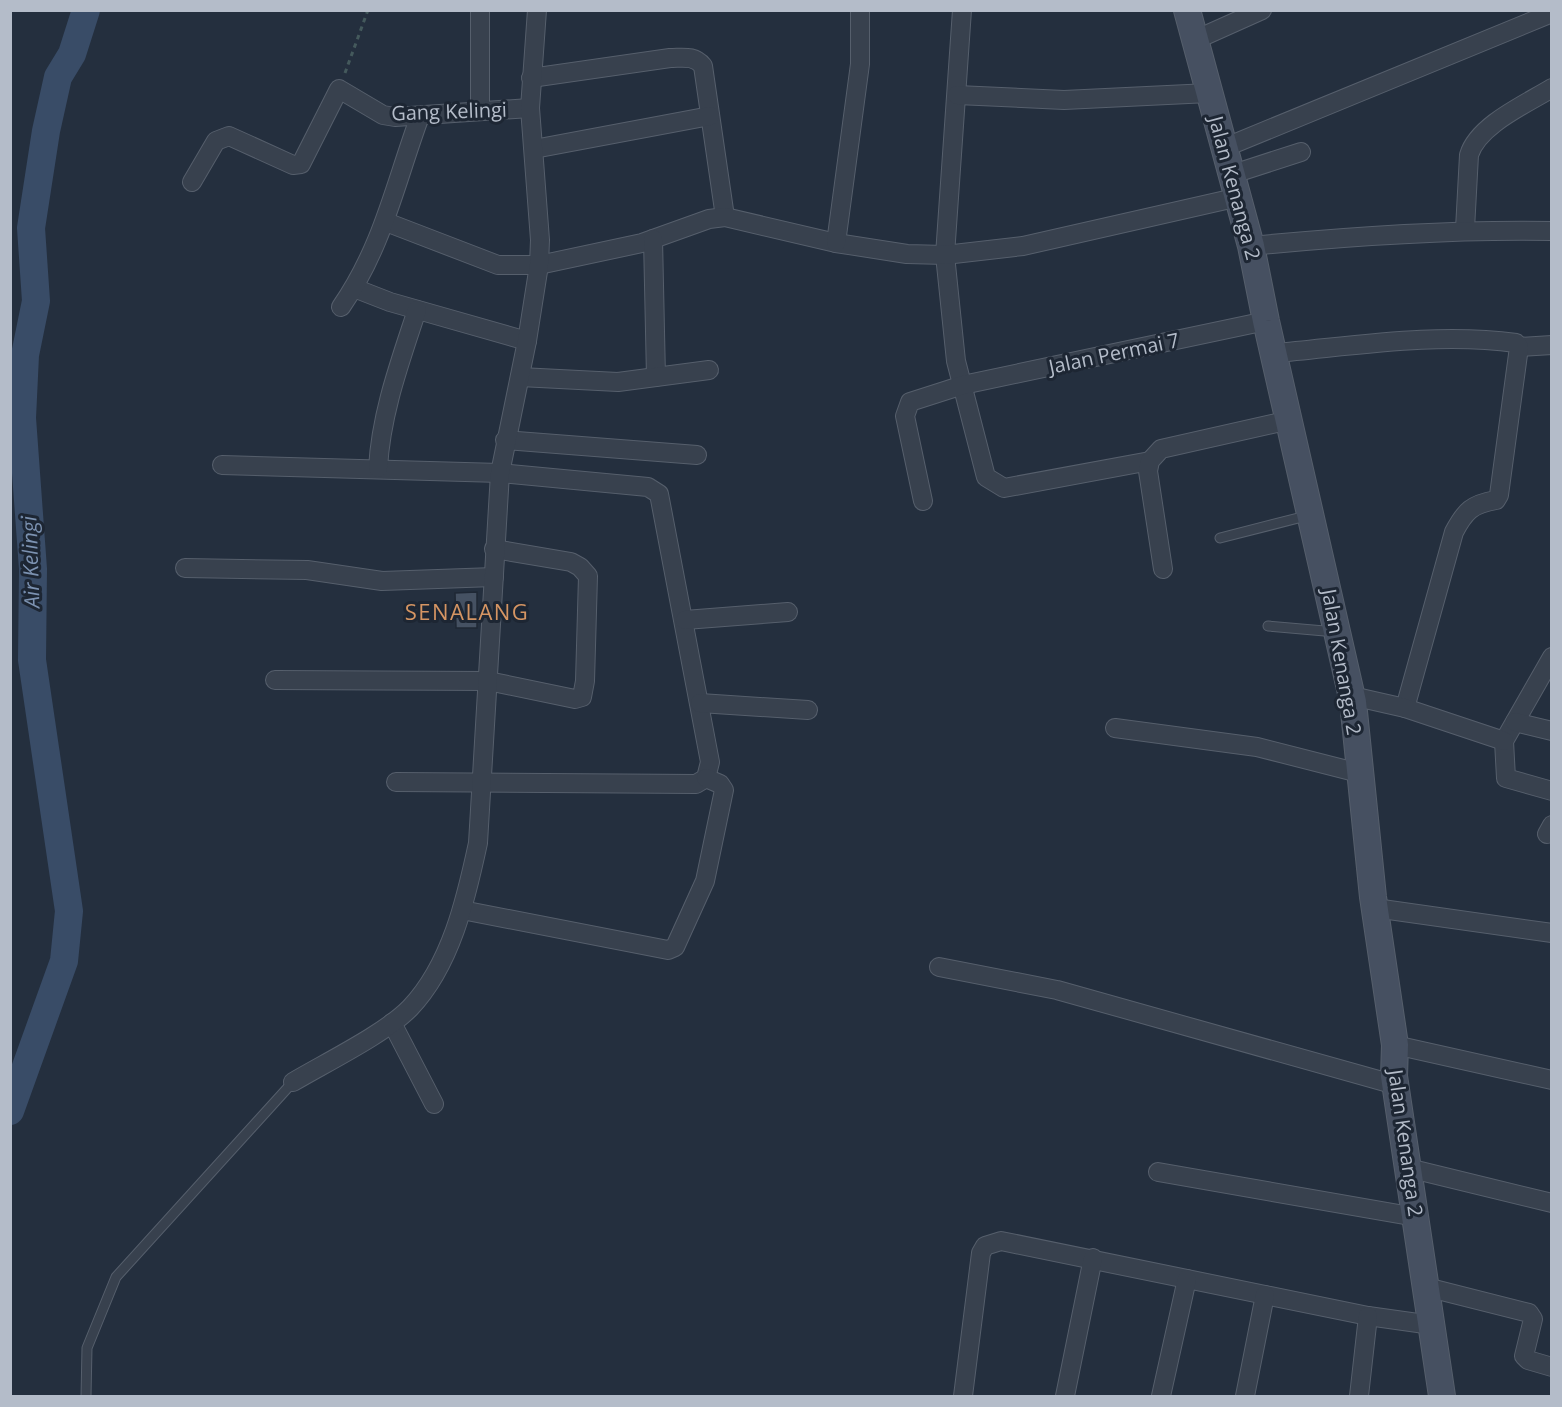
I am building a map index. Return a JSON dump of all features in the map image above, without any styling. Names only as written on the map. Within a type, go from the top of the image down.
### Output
[{"type":"main road","name":"Jalan Kenanga 2","points":[[1187,10],[1251,246],[1352,696],[1375,908],[1395,1045],[1396,1085],[1442,1396]]},
{"type":"street","points":[[480,10],[480,110]]},
{"type":"street","points":[[293,1082],[392,1023],[409,1009],[423,991],[441,959],[462,910],[478,843],[500,473],[527,341],[539,265],[540,240],[530,108],[537,10]]},
{"type":"street","points":[[837,243],[860,64],[860,10]]},
{"type":"street","points":[[962,10],[945,255],[956,361],[986,477],[1004,488],[1150,461]]},
{"type":"street","points":[[1196,40],[1262,10]]},
{"type":"street","points":[[1226,147],[1551,13]]},
{"type":"street","points":[[531,78],[692,57],[703,66],[726,217]]},
{"type":"street","points":[[1465,230],[1468,155],[1471,146],[1482,132],[1551,88]]},
{"type":"street","name":"Gang Kelingi","points":[[339,89],[383,114],[395,117],[530,108]]},
{"type":"street","points":[[192,182],[216,141],[222,137],[229,136],[294,165],[301,164],[339,89]]},
{"type":"street","points":[[957,95],[1064,100],[1209,93]]},
{"type":"street","points":[[341,307],[354,288],[386,222],[398,173],[420,116]]},
{"type":"street","points":[[534,149],[710,117]]},
{"type":"street","points":[[386,222],[498,265],[539,265],[652,240],[709,219],[726,217],[837,243],[907,254],[945,255],[1023,246],[1236,186],[1301,152]]},
{"type":"street","points":[[1251,246],[1382,233],[1465,230],[1551,231]]},
{"type":"street","points":[[652,240],[656,377]]},
{"type":"street","points":[[354,288],[417,310],[527,341]]},
{"type":"street","points":[[378,468],[379,443],[387,401],[417,310]]},
{"type":"street","name":"Jalan Permai 7","points":[[923,501],[905,417],[910,402],[963,385],[1266,321]]},
{"type":"street","points":[[1275,353],[1429,340],[1492,340],[1516,343],[1519,347],[1551,345]]},
{"type":"street","points":[[1405,708],[1454,532],[1464,513],[1473,505],[1496,500],[1499,495],[1519,347]]},
{"type":"street","points":[[520,377],[610,382],[709,370]]},
{"type":"street","points":[[1163,569],[1148,471],[1150,461],[1161,449],[1290,420]]},
{"type":"street","points":[[505,440],[697,455]]},
{"type":"street","points":[[222,465],[500,473],[655,490],[661,500],[710,762],[706,778],[696,784],[396,782]]},
{"type":"street","points":[[275,680],[488,681],[575,699],[584,693],[588,576],[580,567],[571,562],[495,549]]},
{"type":"street","points":[[185,568],[307,570],[382,581],[494,577]]},
{"type":"street","points":[[685,620],[788,612]]},
{"type":"street","points":[[1551,657],[1504,741],[1506,778],[1551,791]]},
{"type":"street","points":[[1352,696],[1405,708],[1504,741]]},
{"type":"street","points":[[699,703],[808,710]]},
{"type":"street","points":[[1515,722],[1551,731]]},
{"type":"street","points":[[1116,728],[1257,747],[1359,772]]},
{"type":"street","points":[[462,910],[668,950],[675,947],[705,881],[724,790],[720,783],[706,778]]},
{"type":"street","points":[[1375,908],[1551,933]]},
{"type":"street","points":[[939,967],[1058,990],[1396,1085]]},
{"type":"street","points":[[392,1023],[434,1104]]},
{"type":"street","points":[[1395,1045],[1551,1080]]},
{"type":"street","points":[[1408,1168],[1551,1203]]},
{"type":"street","points":[[1158,1172],[1416,1217]]},
{"type":"street","points":[[963,1396],[981,1253],[985,1246],[1001,1241],[1368,1316],[1432,1325]]},
{"type":"street","points":[[1065,1396],[1093,1258]]},
{"type":"street","points":[[1161,1396],[1187,1279]]},
{"type":"street","points":[[1426,1287],[1529,1313],[1533,1320],[1524,1356],[1528,1360],[1551,1367]]},
{"type":"street","points":[[1245,1396],[1265,1295]]},
{"type":"street","points":[[1359,1396],[1368,1316]]},
{"type":"lane","points":[[1220,538],[1312,514]]},
{"type":"lane","points":[[1268,626],[1338,632]]},
{"type":"lane","points":[[86,1396],[87,1348],[116,1277],[293,1082]]},
{"type":"path","points":[[339,89],[368,10]]},
{"type":"building","points":[[477,592],[477,628],[456,628],[455,593]]},
{"type":"waterway","name":"Air Kelingi","points":[[10,1111],[64,961],[69,911],[32,660],[33,569],[22,418],[25,355],[36,301],[31,228],[46,131],[58,77],[72,54],[86,10]]},
{"type":"district","name":"SENALANG","points":[[467,611]]}]
